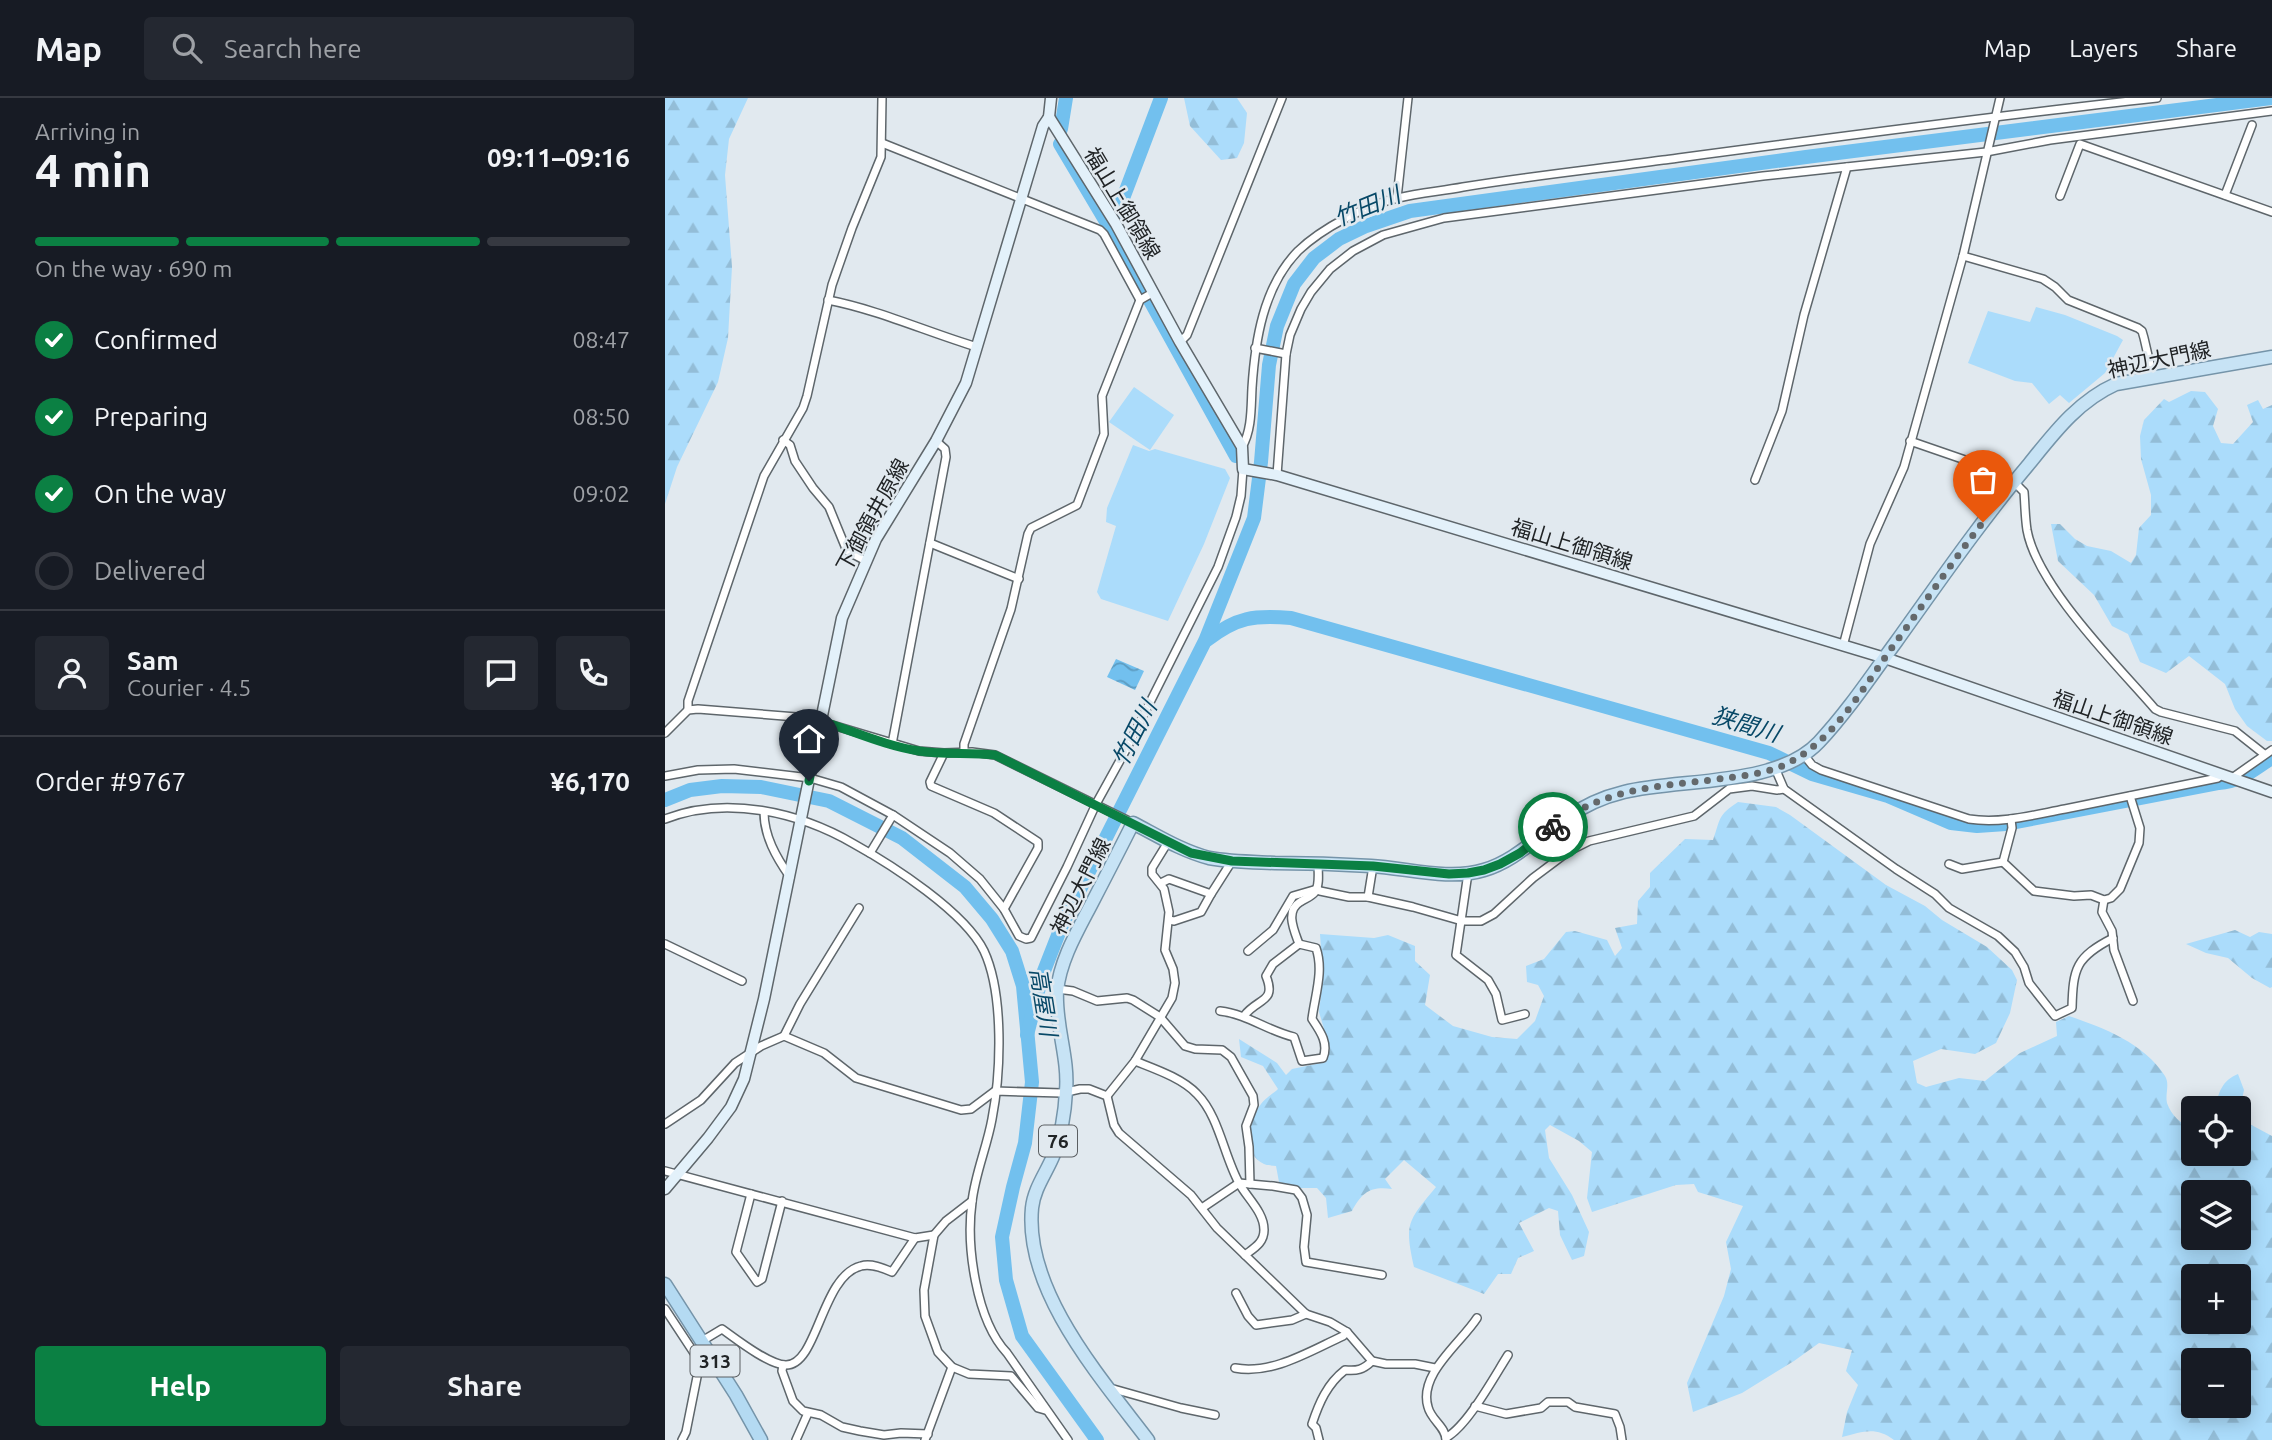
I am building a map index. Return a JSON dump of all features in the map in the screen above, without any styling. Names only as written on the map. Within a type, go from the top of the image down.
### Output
[{"type":"highway","name":"313","points":[[665,1284],[680,1319],[702,1341],[761,1440]]},
{"type":"main road","name":"下御領井原線","points":[[665,1189],[731,1107],[744,1079],[753,1051],[790,877],[842,618],[888,518],[936,441],[966,383],[1043,125],[1049,117],[1051,98]]},
{"type":"main road","name":"福山上御領線","points":[[1049,117],[1116,224],[1152,293],[1242,447],[1246,470],[1276,475],[1885,658],[2272,792]]},
{"type":"main road","name":"神辺大門線","points":[[1148,1440],[1109,1388],[1052,1301],[1042,1275],[1034,1240],[1032,1209],[1035,1193],[1058,1144],[1064,1092],[1064,1050],[1057,989],[1064,961],[1132,822],[1191,853],[1232,861],[1373,866],[1449,874],[1468,873],[1500,864],[1520,853],[1563,820],[1605,797],[1628,791],[1732,777],[1777,767],[1801,756],[1819,743],[2014,482],[2071,415],[2097,393],[2116,384],[2272,357]]},
{"type":"street","points":[[688,710],[688,701],[764,476],[803,408],[807,396],[828,300],[852,228],[879,163],[882,98]]},
{"type":"street","points":[[1180,342],[1187,335],[1282,98]]},
{"type":"street","points":[[1397,198],[1408,98]]},
{"type":"street","points":[[1843,646],[1870,544],[1904,467],[1963,256],[2000,98]]},
{"type":"street","points":[[1242,447],[1249,426],[1257,348],[1276,283],[1296,253],[1322,231],[1352,215],[1397,198],[1491,183],[2157,98]]},
{"type":"street","points":[[1276,475],[1285,354],[1301,309],[1330,269],[1353,251],[1383,235],[1444,218],[2272,111]]},
{"type":"street","points":[[2225,195],[2252,125]]},
{"type":"street","points":[[2050,140],[2080,144],[2272,212]]},
{"type":"street","points":[[882,143],[1100,230],[1140,300]]},
{"type":"street","points":[[2060,197],[2080,144]]},
{"type":"street","points":[[1755,480],[1782,411],[1804,315],[1847,167]]},
{"type":"street","points":[[1963,256],[2043,279],[2068,300],[2138,328],[2142,331],[2153,377]]},
{"type":"street","points":[[964,753],[964,744],[1011,609],[1028,534],[1031,528],[1077,505],[1104,434],[1102,396],[1140,300],[1152,293]]},
{"type":"street","points":[[828,300],[863,307],[933,334],[977,347]]},
{"type":"street","points":[[1257,348],[1285,354]]},
{"type":"street","points":[[783,440],[792,448],[795,461],[829,507],[847,551],[866,561]]},
{"type":"street","points":[[892,744],[947,457],[945,449],[936,441]]},
{"type":"street","points":[[1801,756],[1821,769],[1969,819],[1983,821],[2011,819],[2218,778],[2232,778],[2268,752],[2235,731],[2155,709],[2085,629],[2052,584],[2027,531],[2024,492],[2014,482],[1968,461],[1910,441]]},
{"type":"street","points":[[665,776],[698,770],[734,769],[841,787],[950,853],[980,879],[1005,909],[1019,936],[1026,939],[1031,937],[1218,567],[1236,517],[1246,470]]},
{"type":"street","points":[[930,544],[1019,579]]},
{"type":"street","points":[[665,733],[688,710],[698,709],[785,715],[821,721],[919,751],[971,752],[1003,758],[1132,822]]},
{"type":"street","points":[[944,753],[930,782],[931,786],[994,813],[1038,842],[1038,848],[1005,909]]},
{"type":"street","points":[[1777,767],[1784,789],[1935,894],[1964,918],[1998,936],[2015,952],[2029,983],[2055,1016],[2072,1008],[2073,978],[2083,956],[2113,938]]},
{"type":"street","points":[[1248,951],[1273,930],[1293,896],[1317,889],[1349,897],[1368,897],[1462,921],[1481,921],[1487,919],[1533,878],[1569,851],[1588,841],[1694,817],[1728,789],[1752,786],[1784,789]]},
{"type":"street","points":[[2003,862],[2035,891],[2074,896],[2091,895],[2104,900],[2111,898],[2120,889],[2139,844],[2140,828],[2130,796]]},
{"type":"street","points":[[665,819],[684,812],[718,808],[802,818],[872,850],[950,910],[984,951],[994,980],[998,1048],[993,1118],[972,1201],[972,1246],[978,1294],[998,1343],[1068,1440]]},
{"type":"street","points":[[764,812],[768,836],[790,877]]},
{"type":"street","points":[[872,850],[892,816]]},
{"type":"street","points":[[2003,862],[2012,828],[2011,819]]},
{"type":"street","points":[[1107,1096],[1135,1061],[1172,998],[1175,983],[1165,950],[1169,912],[1161,883],[1153,874],[1152,868],[1168,842]]},
{"type":"street","points":[[1169,920],[1174,921],[1201,912],[1232,861]]},
{"type":"street","points":[[1949,864],[1962,869],[2003,862]]},
{"type":"street","points":[[1299,944],[1291,915],[1296,904],[1317,889],[1318,864]]},
{"type":"street","points":[[1368,897],[1373,866]]},
{"type":"street","points":[[1468,873],[1456,955],[1488,980],[1496,994],[1502,1020],[1525,1014]]},
{"type":"street","points":[[1161,883],[1169,879],[1211,894]]},
{"type":"street","points":[[2104,900],[2102,912],[2112,931],[2114,950],[2133,1001]]},
{"type":"street","points":[[665,1124],[701,1100],[734,1063],[784,1037],[800,1004],[859,908]]},
{"type":"street","points":[[665,944],[742,981]]},
{"type":"street","points":[[1244,1016],[1270,994],[1271,988],[1266,976],[1270,967],[1299,944]]},
{"type":"street","points":[[1220,1011],[1244,1016],[1277,1034],[1294,1037],[1302,1061],[1323,1058],[1326,1052],[1325,1039],[1312,1018],[1320,976],[1318,956],[1316,948],[1299,944]]},
{"type":"street","points":[[1057,989],[1073,991],[1097,1001],[1127,998],[1160,1017],[1185,1046],[1222,1050],[1231,1056],[1239,1068],[1254,1105],[1246,1126],[1250,1184]]},
{"type":"street","points":[[784,1037],[824,1053],[856,1078],[961,1110],[971,1110],[996,1090],[1064,1092],[1073,1089],[1089,1090],[1107,1096]]},
{"type":"street","points":[[1135,1061],[1191,1088],[1199,1095],[1239,1183],[1263,1223],[1262,1241],[1245,1255]]},
{"type":"street","points":[[1107,1096],[1114,1125],[1119,1133],[1191,1195],[1217,1228],[1306,1314],[1330,1322],[1347,1332],[1372,1361],[1435,1368]]},
{"type":"street","points":[[665,1171],[915,1238],[934,1235]]},
{"type":"street","points":[[1202,1208],[1239,1183],[1296,1190],[1302,1198],[1307,1215],[1304,1247],[1306,1262],[1382,1275]]},
{"type":"street","points":[[751,1194],[736,1252],[757,1282],[762,1279],[782,1202]]},
{"type":"street","points":[[972,1201],[953,1215],[934,1235],[924,1290],[925,1316],[938,1352],[953,1367],[976,1375],[1010,1377],[1038,1408],[1046,1410]]},
{"type":"street","points":[[702,1341],[722,1329],[744,1346],[783,1365],[792,1364],[799,1360],[815,1334],[827,1301],[844,1278],[859,1266],[872,1265],[892,1272],[915,1238]]},
{"type":"street","points":[[1236,1293],[1256,1325],[1292,1320],[1306,1314]]},
{"type":"street","points":[[665,1308],[680,1319],[699,1362],[686,1432],[682,1440]]},
{"type":"street","points":[[1477,1318],[1435,1368],[1428,1390],[1430,1414],[1447,1439],[1475,1406],[1508,1355]]},
{"type":"street","points":[[1235,1368],[1248,1370],[1280,1364],[1347,1332]]},
{"type":"street","points":[[1319,1440],[1312,1424],[1328,1388],[1345,1370],[1358,1371],[1372,1361]]},
{"type":"street","points":[[783,1365],[782,1371],[793,1401],[808,1413],[821,1415],[842,1427],[884,1435],[901,1433],[926,1437],[953,1367]]},
{"type":"street","points":[[1109,1388],[1215,1415]]},
{"type":"street","points":[[1475,1406],[1506,1414],[1541,1408],[1548,1402],[1568,1402],[1574,1407],[1615,1414],[1622,1440]]},
{"type":"street","points":[[796,1440],[808,1413]]},
{"type":"green space","points":[[665,98],[748,98],[729,139],[725,175],[732,267],[728,338],[718,382],[677,467],[665,504]]},
{"type":"green space","points":[[1184,98],[1237,98],[1247,113],[1244,143],[1237,158],[1221,160],[1190,126]]},
{"type":"green space","points":[[2036,307],[2065,315],[2123,340],[2105,373],[2069,403],[2060,395],[2049,404],[2032,383],[2015,381],[1968,363],[1988,311],[2030,322]]},
{"type":"green space","points":[[1134,387],[1174,415],[1150,450],[1109,422]]},
{"type":"green space","points":[[2191,391],[2205,392],[2218,409],[2213,426],[2221,443],[2233,444],[2253,422],[2247,405],[2258,400],[2263,409],[2272,405],[2272,741],[2267,741],[2247,726],[2235,709],[2225,684],[2189,656],[2166,673],[2140,662],[2128,634],[2112,626],[2094,595],[2058,561],[2051,524],[2060,524],[2075,539],[2087,546],[2111,551],[2131,563],[2136,555],[2139,528],[2151,515],[2151,495],[2141,459],[2140,436],[2144,420],[2164,399],[2169,402]]},
{"type":"green space","points":[[1133,445],[1225,469],[1230,478],[1204,544],[1168,621],[1101,599],[1097,592],[1116,526],[1106,522],[1107,508]]},
{"type":"green space","points":[[1738,802],[1776,807],[1886,885],[1925,906],[1942,920],[1987,947],[2012,970],[2017,980],[2010,1013],[1996,1043],[1975,1054],[1941,1049],[1913,1061],[1917,1083],[1926,1087],[1959,1078],[1985,1081],[2020,1053],[2057,1036],[2056,1022],[2069,1016],[2135,1046],[2156,1064],[2165,1076],[2167,1103],[2181,1122],[2181,1166],[2251,1166],[2251,1125],[2272,1136],[2272,1440],[1894,1440],[1881,1433],[1869,1431],[1842,1437],[1847,1412],[1858,1385],[1846,1371],[1852,1350],[1819,1343],[1742,1393],[1693,1412],[1687,1383],[1724,1296],[1731,1269],[1726,1242],[1743,1206],[1698,1192],[1694,1184],[1676,1185],[1592,1212],[1587,1198],[1592,1152],[1579,1141],[1550,1125],[1545,1130],[1549,1158],[1572,1195],[1589,1232],[1584,1256],[1572,1260],[1560,1235],[1558,1211],[1549,1208],[1519,1223],[1534,1251],[1518,1258],[1511,1274],[1498,1274],[1484,1294],[1414,1267],[1409,1241],[1411,1223],[1436,1187],[1404,1160],[1385,1179],[1392,1189],[1378,1188],[1368,1192],[1352,1211],[1328,1218],[1326,1198],[1317,1188],[1301,1188],[1279,1182],[1276,1166],[1265,1165],[1257,1159],[1250,1145],[1253,1118],[1263,1102],[1278,1089],[1263,1066],[1241,1057],[1239,1039],[1277,1063],[1286,1075],[1292,1069],[1326,1062],[1330,1049],[1319,1012],[1323,977],[1320,934],[1374,938],[1388,935],[1415,946],[1415,961],[1430,975],[1425,1005],[1453,1026],[1492,1037],[1517,1039],[1535,1021],[1544,996],[1538,985],[1527,982],[1526,966],[1544,959],[1566,932],[1575,931],[1607,940],[1615,956],[1622,948],[1615,928],[1637,924],[1638,901],[1650,887],[1650,873],[1685,839],[1713,840],[1726,811]]},
{"type":"green space","points":[[2235,930],[2250,937],[2259,932],[2272,934],[2272,987],[2252,978],[2228,958],[2206,953],[2186,944]]},
{"type":"green space","points":[[2238,1074],[2244,1090],[2243,1096],[2218,1096],[2222,1087]]},
{"type":"water","points":[[1116,659],[1144,671],[1135,690],[1107,677]]},
{"type":"waterway","points":[[1061,129],[1066,98]]},
{"type":"waterway","points":[[1111,230],[1161,98]]},
{"type":"waterway","name":"竹田川","points":[[1027,1035],[1042,976],[1062,925],[1205,641],[1254,518],[1269,365],[1277,326],[1294,284],[1314,258],[1339,239],[1366,226],[1410,211],[2272,98]]},
{"type":"waterway","points":[[1060,144],[1111,230],[1236,456]]},
{"type":"waterway","name":"狭間川","points":[[1207,640],[1228,626],[1246,619],[1291,618],[1769,753],[1812,774],[1888,796],[1951,823],[1977,826],[2006,824],[2227,782],[2247,774],[2272,758]]},
{"type":"waterway","name":"高屋川","points":[[665,800],[690,790],[722,786],[761,787],[829,801],[902,838],[965,887],[992,919],[1012,951],[1023,986],[1032,1082],[1025,1143],[1002,1237],[1006,1280],[1022,1336],[1097,1440]]},
{"type":"way so far","points":[[1553,827],[1585,806],[1605,797],[1628,791],[1750,774],[1775,768],[1804,755],[1819,743],[1849,706],[1983,522]]},
{"type":"route","points":[[809,781],[821,721],[919,751],[995,755],[1191,853],[1232,861],[1373,866],[1449,874],[1468,873],[1500,864],[1520,853],[1553,827]]}]
